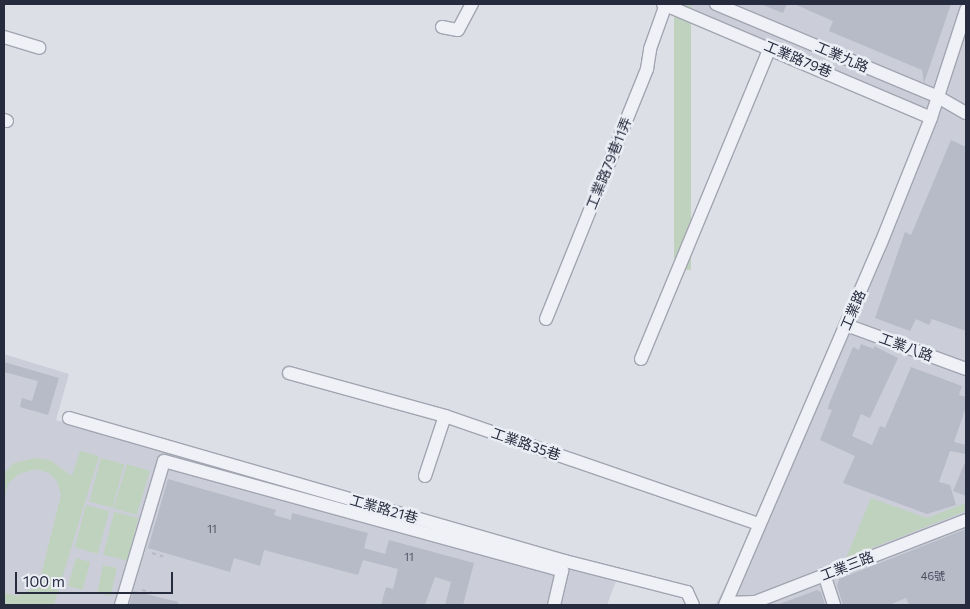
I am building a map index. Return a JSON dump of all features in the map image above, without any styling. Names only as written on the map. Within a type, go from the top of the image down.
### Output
[{"type":"street","points":[[442,27],[458,30],[472,4]]},
{"type":"street","name":"工業路79巷","points":[[664,4],[931,118]]},
{"type":"street","name":"工業路79巷11弄","points":[[546,319],[647,70],[650,49],[664,4]]},
{"type":"street","name":"工業九路","points":[[716,4],[938,97],[966,113]]},
{"type":"street","name":"工業路","points":[[725,604],[846,325],[931,118],[966,10]]},
{"type":"street","points":[[4,37],[39,48]]},
{"type":"street","points":[[641,359],[770,48]]},
{"type":"street","name":"工業八路","points":[[846,325],[966,370]]},
{"type":"street","name":"工業路35巷","points":[[289,373],[445,416],[760,524]]},
{"type":"street","points":[[425,476],[445,416]]},
{"type":"street","name":"工業路21巷","points":[[69,418],[564,566],[687,592],[693,605]]},
{"type":"street","points":[[121,605],[164,461],[564,566],[554,605]]},
{"type":"street","name":"工業三路","points":[[725,604],[757,603],[824,574],[966,520]]},
{"type":"street","points":[[824,574],[834,605]]},
{"type":"path","points":[[152,554],[164,557]]},
{"type":"path","points":[[142,590],[154,593]]},
{"type":"shaded area","points":[[671,4],[966,4],[966,605],[715,605],[760,524],[933,113]]},
{"type":"shaded area","points":[[4,354],[69,374],[56,420],[616,581],[607,605],[4,605]]},
{"type":"green space","points":[[674,4],[691,4],[691,270],[674,270]]},
{"type":"green space","points":[[80,451],[99,456],[54,605],[4,605],[4,593],[17,596],[30,590],[40,579],[61,495],[57,481],[49,473],[36,469],[19,474],[8,484],[4,500],[4,473],[14,463],[35,458],[50,460],[72,476]]},
{"type":"green space","points":[[101,458],[124,464],[113,508],[89,501]]},
{"type":"green space","points":[[127,464],[150,471],[137,515],[114,508]]},
{"type":"green space","points":[[871,498],[927,518],[966,503],[966,511],[846,558]]},
{"type":"green space","points":[[86,505],[109,511],[98,554],[75,548]]},
{"type":"green space","points":[[114,512],[138,518],[128,561],[103,555]]},
{"type":"green space","points":[[76,558],[90,562],[82,590],[68,586]]},
{"type":"green space","points":[[103,565],[117,568],[111,596],[97,593]]},
{"type":"building","points":[[760,4],[787,4],[783,13]]},
{"type":"building","points":[[794,4],[951,4],[924,83],[922,70],[829,31],[833,21]]},
{"type":"building","points":[[951,140],[966,147],[966,331],[932,319],[929,325],[916,319],[910,331],[875,318],[905,232],[911,235]]},
{"type":"building","points":[[861,344],[874,349],[874,346],[898,358],[870,418],[861,414],[852,436],[872,445],[880,426],[885,428],[911,367],[962,386],[959,395],[966,397],[966,407],[954,442],[966,445],[966,454],[950,451],[939,482],[950,485],[956,505],[927,514],[843,483],[855,456],[820,440],[832,410],[828,409],[829,404],[853,347],[859,350]]},
{"type":"building","points":[[4,362],[59,378],[48,415],[20,407],[22,398],[32,401],[38,381],[4,372]]},
{"type":"building","points":[[966,460],[966,496],[953,491]]},
{"type":"building","points":[[168,479],[276,510],[274,515],[291,520],[292,513],[368,533],[364,548],[385,554],[389,540],[474,563],[463,605],[445,605],[451,582],[435,577],[425,605],[381,605],[386,587],[393,589],[398,569],[363,560],[358,575],[264,550],[260,566],[234,558],[230,572],[148,548]]},
{"type":"building","points":[[966,529],[966,605],[909,605],[906,598],[889,605],[843,605],[837,586],[839,579]]},
{"type":"building","points":[[817,590],[821,592],[825,605],[777,605]]},
{"type":"building","points":[[134,591],[178,602],[178,605],[129,605]]}]
